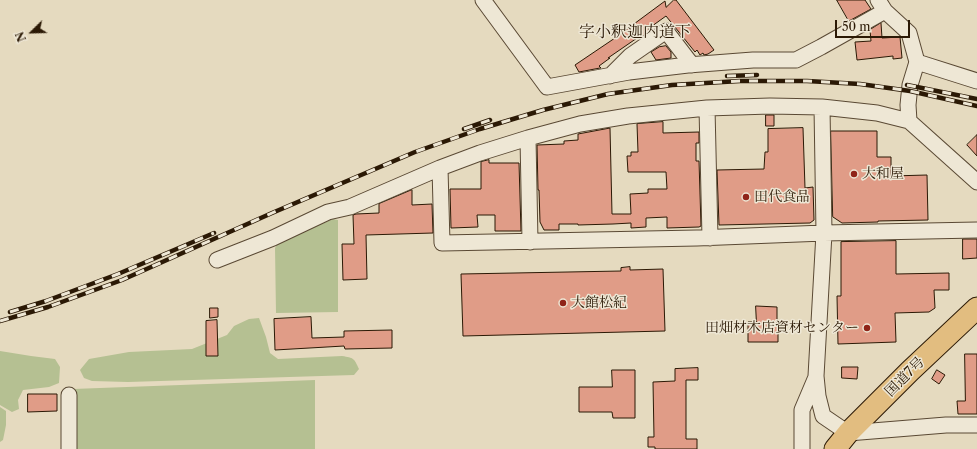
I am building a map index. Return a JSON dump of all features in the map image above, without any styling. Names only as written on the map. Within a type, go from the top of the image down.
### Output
[{"type":"highway","name":"国道7号","points":[[835,449],[848,433],[977,308]]},
{"type":"street","points":[[483,0],[547,87],[629,72],[692,65],[753,60],[796,60],[821,47],[882,5],[909,33],[917,62],[908,105],[909,121]]},
{"type":"street","points":[[610,76],[630,56],[666,32],[692,65]]},
{"type":"street","points":[[917,62],[977,81]]},
{"type":"street","points":[[218,260],[272,238],[328,212],[350,207],[440,168],[480,153],[580,124],[628,116],[707,108],[770,106],[822,106],[877,113],[909,121],[977,182]]},
{"type":"street","points":[[822,106],[824,233],[816,376],[822,416],[848,433],[946,425],[977,425]]},
{"type":"street","points":[[707,108],[710,238]]},
{"type":"street","points":[[528,138],[530,242]]},
{"type":"street","points":[[440,168],[442,244],[977,230]]},
{"type":"street","points":[[802,449],[802,410],[816,376]]},
{"type":"street","points":[[69,395],[69,449]]},
{"type":"green space","points":[[333,219],[338,220],[338,312],[276,313],[275,248],[278,243]]},
{"type":"green space","points":[[259,318],[270,353],[278,359],[342,356],[353,359],[359,369],[354,375],[128,382],[92,381],[84,378],[80,370],[89,359],[129,352],[192,349],[227,335],[234,326],[249,319]]},
{"type":"green space","points":[[0,351],[55,359],[60,367],[59,383],[49,387],[23,390],[18,400],[19,409],[12,412],[0,405]]},
{"type":"green space","points":[[315,380],[315,449],[73,449],[73,389]]},
{"type":"green space","points":[[0,407],[6,411],[6,425],[3,440],[0,442]]},
{"type":"building","points":[[676,0],[714,50],[704,55],[703,53],[700,55],[697,50],[695,52],[666,16],[648,29],[650,31],[640,38],[640,36],[608,58],[610,58],[599,66],[601,68],[579,72],[575,65],[665,1],[666,7]]},
{"type":"building","points":[[837,0],[865,0],[871,9],[849,21]]},
{"type":"building","points":[[881,23],[882,38],[900,37],[902,58],[893,59],[893,56],[857,60],[855,42],[871,41],[870,30]]},
{"type":"building","points":[[666,46],[671,52],[671,58],[656,60],[651,52],[659,47]]},
{"type":"building","points":[[766,115],[774,115],[774,126],[766,126]]},
{"type":"building","points":[[663,122],[663,133],[699,132],[699,143],[696,143],[696,161],[699,161],[701,226],[667,228],[667,217],[646,218],[646,227],[631,228],[631,223],[578,225],[559,224],[559,230],[544,230],[540,222],[537,145],[564,144],[564,141],[578,140],[578,134],[610,128],[612,214],[631,214],[630,194],[648,193],[648,189],[667,189],[666,172],[628,172],[627,156],[631,156],[631,152],[638,152],[637,124]]},
{"type":"building","points":[[803,128],[805,188],[813,187],[814,220],[810,223],[719,225],[717,170],[764,169],[765,152],[768,152],[768,129]]},
{"type":"building","name":"大和屋","points":[[831,131],[877,131],[877,157],[891,157],[891,176],[927,175],[928,220],[842,223],[833,217]]},
{"type":"building","points":[[977,135],[977,156],[967,145]]},
{"type":"building","points":[[489,160],[489,163],[519,163],[521,231],[495,231],[495,215],[477,215],[478,227],[451,228],[450,189],[481,189],[481,162]]},
{"type":"building","points":[[412,190],[412,205],[432,204],[433,233],[366,235],[367,279],[343,280],[342,244],[354,244],[353,215],[379,213],[379,204]]},
{"type":"building","points":[[963,239],[977,239],[977,258],[963,259]]},
{"type":"building","points":[[896,241],[896,274],[949,273],[949,290],[934,290],[935,308],[929,312],[895,313],[896,342],[838,344],[837,296],[841,296],[841,242]]},
{"type":"building","name":"大館松紀","points":[[630,267],[630,270],[663,269],[665,331],[463,336],[461,274],[621,271],[621,268]]},
{"type":"building","points":[[756,306],[777,307],[778,342],[748,342],[748,322],[756,322]]},
{"type":"building","points":[[210,308],[218,308],[218,317],[210,318]]},
{"type":"building","points":[[311,317],[312,338],[344,337],[344,331],[392,330],[392,348],[345,349],[344,346],[275,350],[274,319]]},
{"type":"building","points":[[217,320],[218,356],[206,356],[206,321]]},
{"type":"building","points":[[965,354],[977,354],[977,414],[958,414],[957,401],[965,401]]},
{"type":"building","points":[[842,367],[858,367],[857,379],[842,378]]},
{"type":"building","points":[[698,368],[698,380],[686,380],[686,439],[697,439],[697,449],[655,449],[655,447],[648,447],[648,437],[654,437],[653,382],[675,381],[675,369]]},
{"type":"building","points":[[612,370],[635,370],[635,418],[613,418],[612,412],[579,412],[579,387],[612,387]]},
{"type":"building","points":[[937,370],[945,375],[939,384],[932,379]]},
{"type":"building","points":[[28,394],[57,394],[57,411],[28,412]]},
{"type":"railway","points":[[727,76],[757,75]]},
{"type":"railway","points":[[0,321],[48,307],[122,280],[272,213],[415,152],[480,129],[543,110],[608,94],[672,85],[740,81],[807,81],[860,84],[910,91],[977,106]]},
{"type":"railway","points":[[907,85],[977,99]]},
{"type":"railway","points":[[464,129],[490,120]]},
{"type":"railway","points":[[10,312],[46,301],[118,274],[214,233]]},
{"type":"place","name":"大和屋","points":[[854,174]]},
{"type":"place","name":"田代食品","points":[[746,197]]},
{"type":"place","name":"大館松紀","points":[[563,303]]},
{"type":"place","name":"田畑材木店資材センター","points":[[867,328]]},
{"type":"district","name":"字小釈迦内道下","points":[[635,32]]}]
